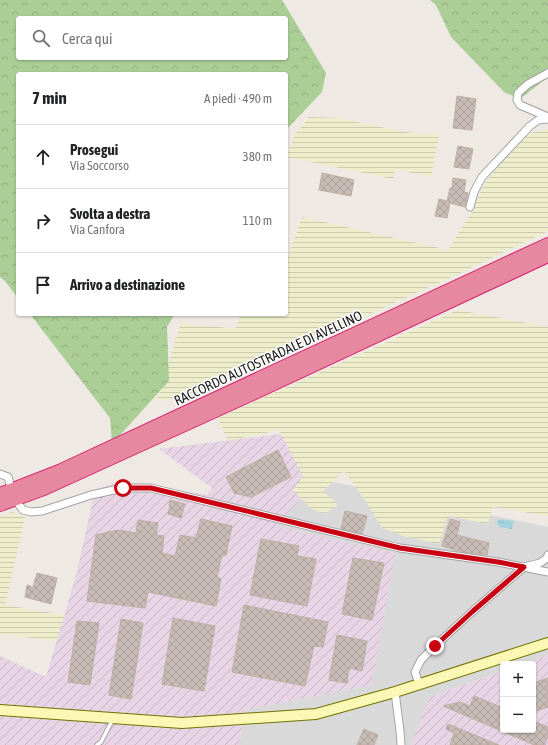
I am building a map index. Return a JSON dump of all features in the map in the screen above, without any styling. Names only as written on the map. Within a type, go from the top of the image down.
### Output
[{"type":"highway","name":"RACCORDO AUTOSTRADALE DI AVELLINO","points":[[0,494],[59,471],[548,244]]},
{"type":"highway","name":"RACCORDO AUTOSTRADALE DI AVELLINO","points":[[0,505],[44,489],[268,387],[548,256]]},
{"type":"street","points":[[548,73],[528,84],[518,93],[517,100],[520,105],[548,118]]},
{"type":"street","points":[[470,207],[474,192],[482,177],[530,126],[538,120],[548,118]]},
{"type":"street","points":[[0,474],[8,477],[10,484]]},
{"type":"street","points":[[19,505],[23,510],[31,512],[42,511],[91,495],[123,488],[151,488],[400,548],[498,562],[548,572]]},
{"type":"street","points":[[419,684],[416,672],[421,660],[473,611],[524,567],[540,563],[548,555]]},
{"type":"street","points":[[0,710],[182,724],[316,714],[395,692],[548,643]]},
{"type":"street","points":[[395,692],[401,745]]},
{"type":"lane","points":[[97,745],[101,742],[113,718]]},
{"type":"shaded area","points":[[287,433],[319,479],[276,526],[395,553],[372,685],[246,710],[239,745],[0,745],[0,656],[46,677],[77,572],[95,490],[121,481],[207,495],[212,488],[159,449]]},
{"type":"shaded area","points":[[319,479],[548,527],[548,655],[531,661],[500,661],[500,672],[430,697],[411,745],[239,745],[246,710],[372,685],[276,526]]},
{"type":"shaded area","points":[[548,655],[548,745],[411,745],[430,697],[500,672],[500,733],[536,733],[536,661],[531,661]]},
{"type":"green space","points":[[0,0],[282,0],[326,73],[322,92],[288,128],[288,72],[16,72],[16,295],[0,277]]},
{"type":"green space","points":[[430,0],[548,0],[548,77],[520,99],[504,92],[451,37],[436,5]]},
{"type":"green space","points":[[309,117],[338,118],[404,132],[439,135],[431,177],[395,169],[393,179],[288,157],[288,152],[295,135]]},
{"type":"green space","points":[[548,129],[548,231],[462,272],[196,393],[157,401],[181,323],[236,329],[239,316],[288,316],[288,257],[302,217],[448,250],[473,210],[484,184],[530,133]]},
{"type":"green space","points":[[458,310],[548,327],[548,516],[493,507],[488,524],[448,516],[439,544],[403,536],[382,528],[344,471],[323,491],[338,505],[324,514],[312,509],[293,490],[303,476],[279,430],[228,441],[218,418]]},
{"type":"green space","points":[[32,316],[174,316],[167,327],[169,381],[112,444],[110,418]]},
{"type":"green space","points":[[12,512],[25,517],[5,605],[65,615],[56,641],[0,634],[0,516]]},
{"type":"water","points":[[498,520],[514,521],[512,529],[499,527],[499,525],[497,525]]},
{"type":"building","points":[[457,96],[476,99],[472,130],[453,128]]},
{"type":"building","points":[[458,146],[473,149],[469,169],[454,167]]},
{"type":"building","points":[[322,173],[354,180],[351,196],[319,190]]},
{"type":"building","points":[[453,178],[466,180],[464,192],[468,193],[465,207],[450,203],[447,218],[435,216],[439,199],[447,201],[450,188],[452,188]]},
{"type":"building","points":[[278,450],[291,477],[251,497],[234,493],[226,477]]},
{"type":"building","points":[[170,500],[185,504],[181,518],[168,514]]},
{"type":"building","points":[[345,511],[367,516],[362,534],[341,529]]},
{"type":"building","points":[[201,519],[232,526],[226,555],[222,555],[217,577],[221,579],[216,606],[148,592],[145,608],[87,601],[96,535],[118,530],[136,533],[138,520],[158,523],[156,535],[164,536],[162,553],[175,556],[180,535],[196,538]]},
{"type":"building","points":[[450,519],[460,522],[457,535],[489,543],[487,555],[461,552],[442,546]]},
{"type":"building","points":[[261,539],[299,546],[297,556],[316,559],[307,606],[250,595]]},
{"type":"building","points":[[353,558],[384,563],[372,620],[342,614]]},
{"type":"building","points":[[37,573],[57,578],[51,604],[25,597],[27,585],[33,587]]},
{"type":"building","points":[[244,605],[328,622],[323,647],[314,646],[305,686],[232,672]]},
{"type":"building","points":[[173,618],[215,626],[204,691],[162,684]]},
{"type":"building","points":[[121,619],[143,623],[131,699],[109,695]]},
{"type":"building","points":[[77,621],[99,623],[90,685],[68,682]]},
{"type":"building","points":[[337,635],[367,641],[362,671],[349,668],[347,683],[329,680]]},
{"type":"building","points":[[548,678],[548,707],[536,711],[536,697],[536,682]]},
{"type":"building","points":[[474,696],[500,707],[500,730],[443,706],[460,702],[470,706]]},
{"type":"building","points":[[536,722],[548,727],[548,736],[544,745],[534,745],[506,733],[536,733]]},
{"type":"building","points":[[448,724],[499,745],[450,745],[454,733],[446,729]]},
{"type":"building","points":[[364,729],[378,735],[374,745],[357,745]]},
{"type":"route","points":[[123,488],[151,488],[400,548],[524,567],[435,646]]}]
